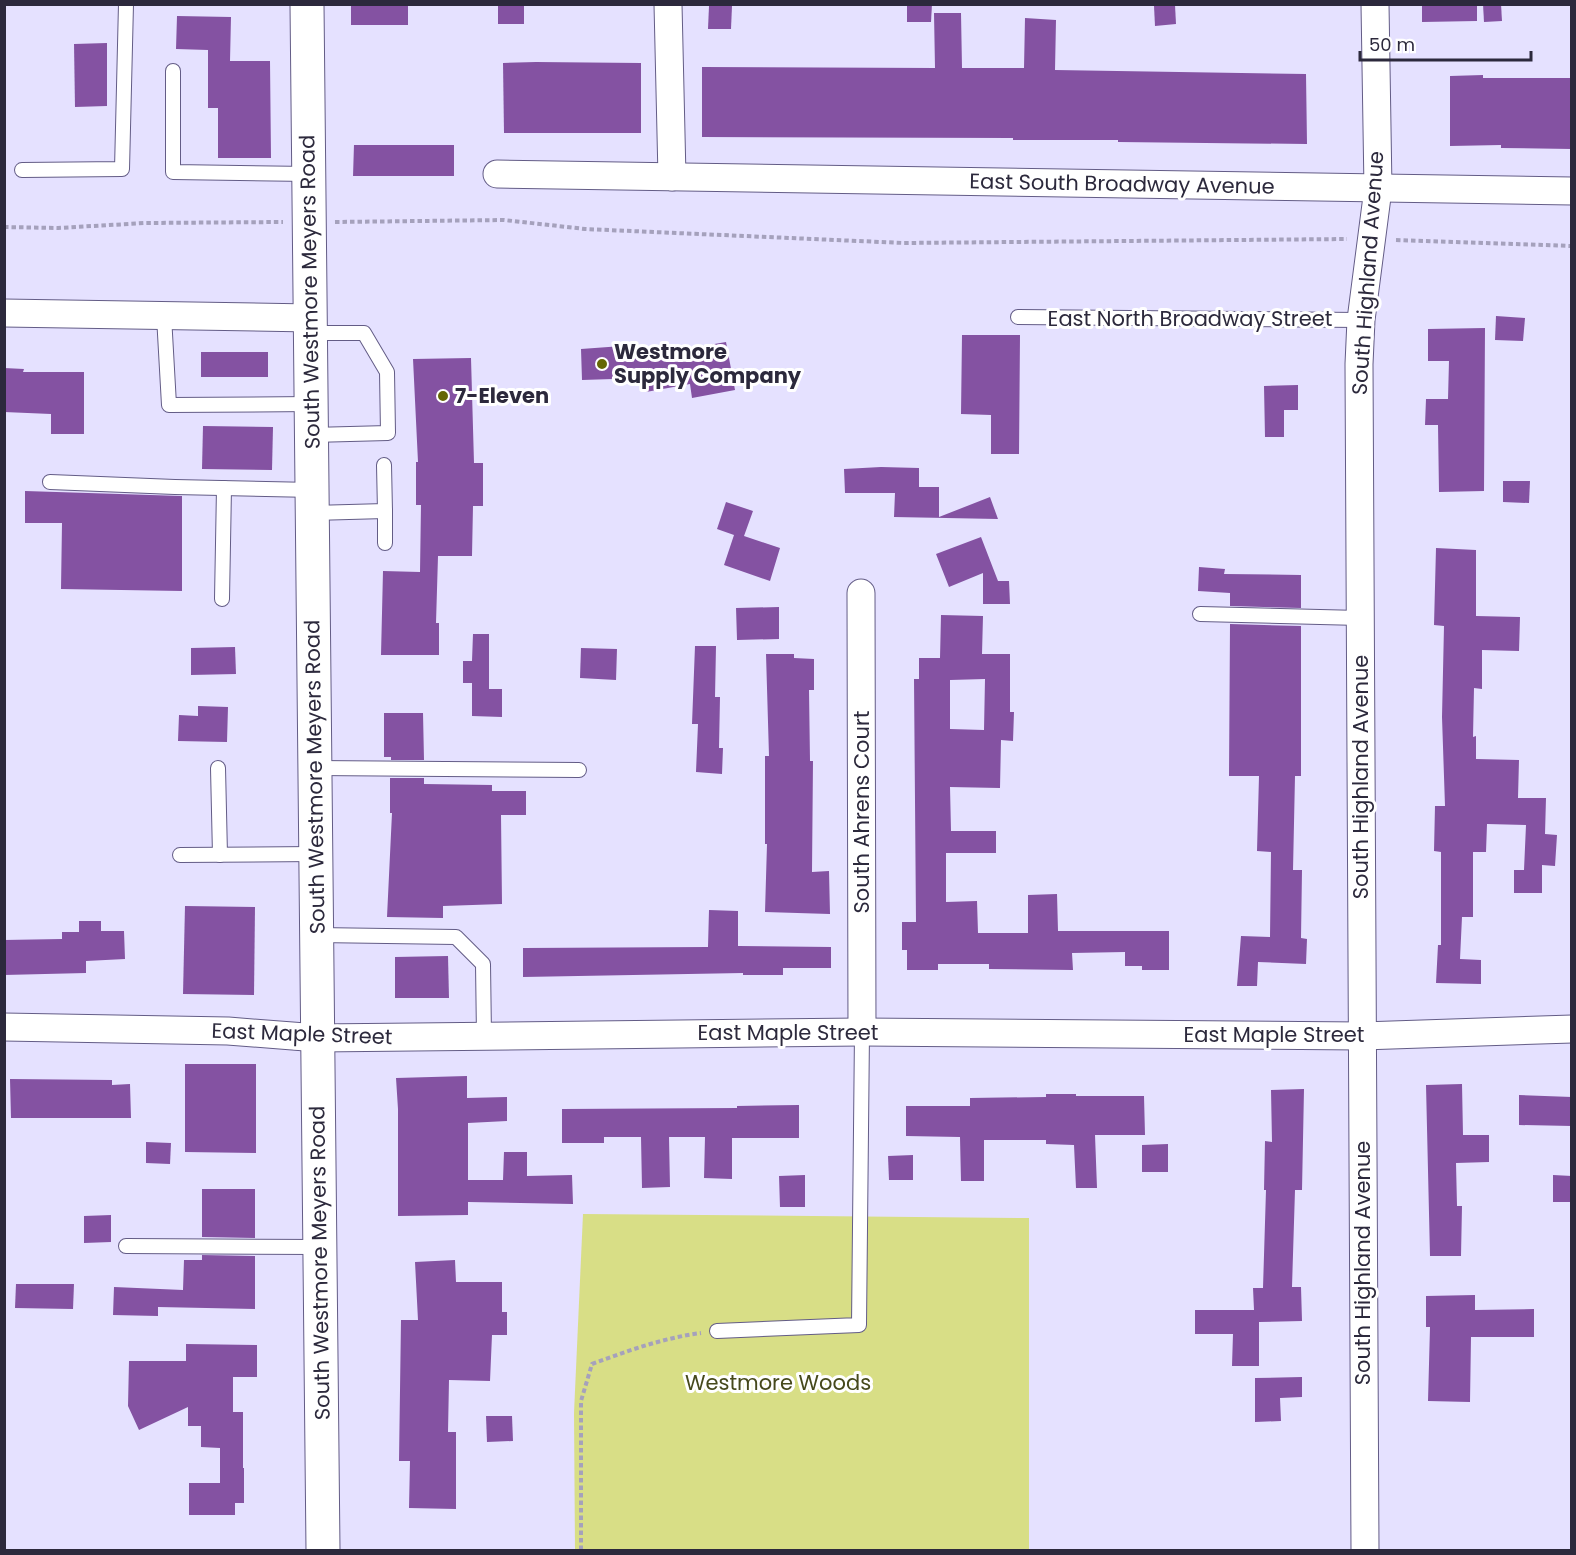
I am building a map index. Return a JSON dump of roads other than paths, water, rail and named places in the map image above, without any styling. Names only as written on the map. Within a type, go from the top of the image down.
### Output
[{"type":"street","name":"South Westmore Meyers Road","points":[[307,4],[323,1551]]},
{"type":"street","points":[[668,4],[672,177]]},
{"type":"street","name":"South Highland Avenue","points":[[1365,1551],[1359,364],[1361,320],[1378,189],[1375,4]]},
{"type":"street","name":"East South Broadway Avenue","points":[[497,174],[1572,191]]},
{"type":"street","points":[[4,313],[164,316],[311,326]]},
{"type":"street","name":"South Ahrens Court","points":[[861,593],[862,1032]]},
{"type":"street","name":"East Maple Street","points":[[4,1027],[228,1031],[318,1038],[862,1032],[1362,1036],[1572,1029]]},
{"type":"lane","points":[[22,170],[122,169],[126,4]]},
{"type":"lane","points":[[173,71],[173,172],[309,174]]},
{"type":"lane","points":[[164,316],[169,405],[312,420],[388,433],[387,372],[363,333],[311,326]]},
{"type":"lane","name":"East North Broadway Street","points":[[1018,317],[1361,320]]},
{"type":"lane","points":[[384,465],[385,543]]},
{"type":"lane","points":[[50,482],[224,488],[385,510]]},
{"type":"lane","points":[[222,599],[224,488]]},
{"type":"lane","points":[[1200,614],[1360,618]]},
{"type":"lane","points":[[218,768],[220,855]]},
{"type":"lane","points":[[315,768],[579,770]]},
{"type":"lane","points":[[180,855],[316,854]]},
{"type":"lane","points":[[317,935],[456,937],[483,964],[484,1036]]},
{"type":"lane","points":[[717,1331],[859,1325],[862,1032]]},
{"type":"lane","points":[[126,1246],[320,1247]]},
{"type":"place","name":"Westmore Supply Company","points":[[602,364]]},
{"type":"place","name":"7-Eleven","points":[[443,396]]},
{"type":"park label","name":"Westmore Woods","points":[[778,1383]]}]
